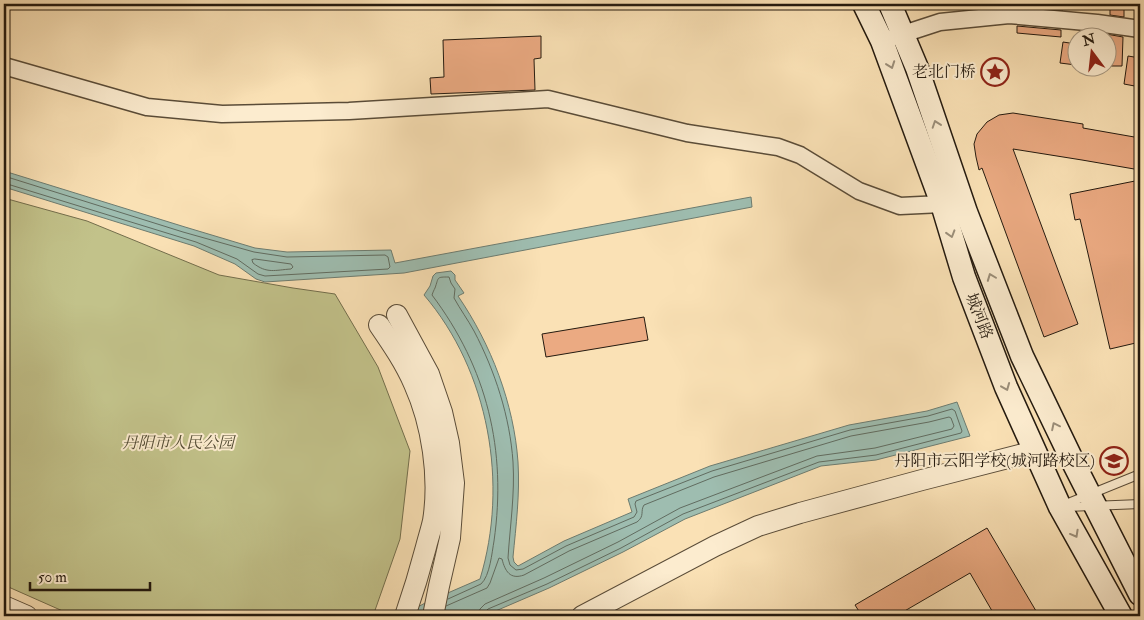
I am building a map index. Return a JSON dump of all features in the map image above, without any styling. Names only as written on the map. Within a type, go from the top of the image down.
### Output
[{"type":"main road","name":"城河路","points":[[864,4],[882,41],[942,204],[964,277],[1006,387],[1060,507],[1121,616]]},
{"type":"main road","name":"城河路","points":[[890,4],[917,68],[966,212],[1022,356],[1140,594]]},
{"type":"street","points":[[882,41],[940,22],[1009,9],[1140,29]]},
{"type":"street","points":[[4,66],[147,106],[222,114],[349,111],[548,99],[687,133],[778,147],[800,155],[859,191],[900,206],[942,204]]},
{"type":"street","points":[[397,315],[429,374],[442,412],[449,443],[454,483],[450,538],[433,616]]},
{"type":"street","points":[[379,325],[400,356],[413,382],[424,411],[431,440],[436,482],[433,521],[417,582],[407,611]]},
{"type":"street","points":[[582,616],[715,546],[758,526],[913,482],[1035,451]]},
{"type":"street","points":[[4,606],[26,616]]},
{"type":"lane","points":[[1060,507],[1092,500],[1140,474]]},
{"type":"lane","points":[[1060,507],[1092,500],[1140,504]]},
{"type":"green space","name":"丹阳市人民公园","points":[[4,198],[87,221],[219,275],[335,294],[378,367],[410,451],[400,539],[373,616],[74,616],[4,585]]},
{"type":"water","points":[[4,171],[255,248],[287,252],[391,250],[395,263],[751,197],[752,207],[404,273],[265,282],[256,279],[235,264],[194,246],[4,187]]},
{"type":"water","points":[[451,271],[464,293],[458,296],[481,334],[499,375],[512,418],[518,462],[517,510],[513,557],[514,562],[518,566],[564,541],[632,512],[628,499],[710,466],[849,425],[927,411],[957,402],[970,436],[876,460],[821,466],[685,519],[549,588],[484,616],[401,616],[427,602],[480,579],[489,543],[493,505],[492,467],[487,430],[478,393],[464,358],[446,325],[424,295],[436,273]]},
{"type":"building","points":[[1019,4],[1064,4],[1063,10],[1019,6]]},
{"type":"building","points":[[1110,4],[1124,4],[1124,17],[1110,15]]},
{"type":"building","points":[[1017,26],[1061,30],[1061,37],[1017,33]]},
{"type":"building","points":[[541,36],[541,58],[534,59],[535,90],[431,94],[430,78],[444,77],[443,40]]},
{"type":"building","points":[[1116,36],[1123,37],[1122,66],[1116,66]]},
{"type":"building","points":[[1063,42],[1066,42],[1066,64],[1060,63]]},
{"type":"building","points":[[1128,56],[1140,58],[1140,87],[1124,84]]},
{"type":"building","points":[[1013,113],[1083,124],[1083,128],[1140,138],[1140,170],[1013,149],[1078,324],[1044,337],[982,168],[979,170],[974,144],[977,134],[987,122],[999,115]]},
{"type":"building","points":[[1140,180],[1140,342],[1110,349],[1080,219],[1075,220],[1070,194]]},
{"type":"building","points":[[644,317],[648,340],[546,357],[542,334]]},
{"type":"building","points":[[987,528],[1039,616],[995,616],[970,573],[896,616],[862,616],[855,605]]},
{"type":"place","name":"老北门桥","points":[[995,72]]},
{"type":"place","name":"丹阳市云阳学校(城河路校区)","points":[[1114,461]]}]
